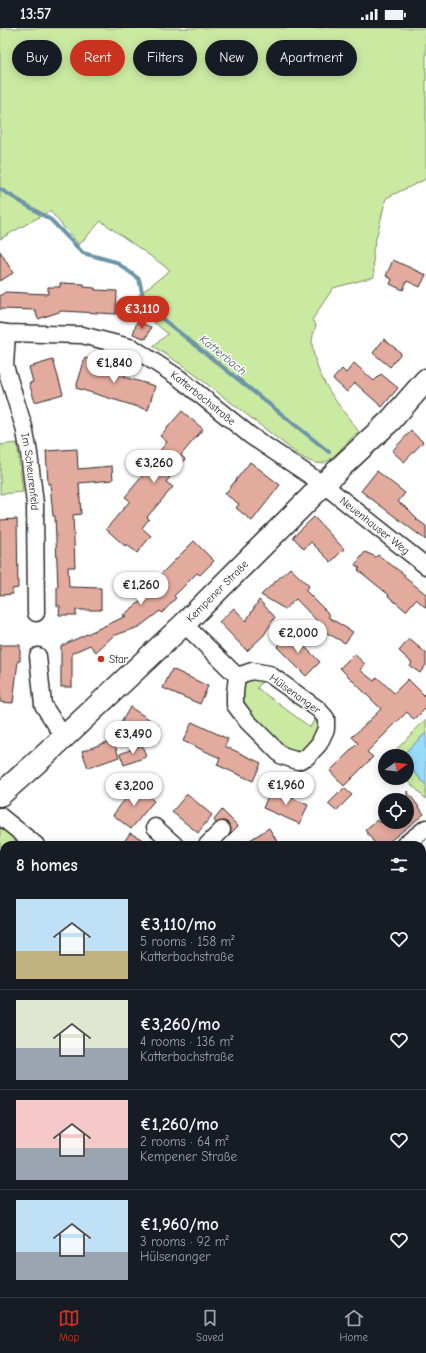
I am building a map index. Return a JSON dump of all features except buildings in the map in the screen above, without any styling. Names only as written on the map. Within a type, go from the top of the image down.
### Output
[{"type":"main road","name":"Kempener Straße","points":[[0,795],[184,624],[391,420],[426,380]]},
{"type":"street","name":"Katterbachstraße","points":[[3,333],[82,335],[133,348],[179,378],[251,436],[324,485]]},
{"type":"street","name":"Im Scheurenfeld","points":[[3,333],[5,366],[24,427],[29,453],[35,504],[36,613]]},
{"type":"street","name":"Neuenhauser Weg","points":[[324,485],[426,566]]},
{"type":"street","points":[[184,624],[237,676]]},
{"type":"street","points":[[38,656],[43,705],[64,737]]},
{"type":"street","name":"Hülsenanger","points":[[252,671],[269,674],[318,709],[326,718],[326,729],[319,744],[308,757],[298,760],[282,756],[247,721],[235,705],[237,676],[252,671]]},
{"type":"street","points":[[0,816],[31,841]]},
{"type":"street","points":[[155,827],[171,841]]},
{"type":"street","points":[[409,841],[426,828]]},
{"type":"street","points":[[211,841],[222,830]]},
{"type":"green space","points":[[0,28],[426,28],[426,179],[386,198],[373,251],[374,277],[333,288],[312,320],[316,325],[312,343],[318,368],[336,401],[359,432],[332,458],[323,463],[307,460],[300,456],[185,367],[153,346],[168,334],[130,302],[170,270],[101,221],[79,245],[50,211],[0,239]]},
{"type":"green space","points":[[17,443],[23,492],[0,494],[0,445]]},
{"type":"green space","points":[[247,677],[265,678],[257,688],[310,727],[317,716],[321,727],[303,754],[291,754],[240,703],[240,683]]},
{"type":"green space","points":[[426,719],[426,733],[409,749],[397,749]]},
{"type":"green space","points":[[414,772],[426,785],[426,799],[412,785],[414,785]]},
{"type":"green space","points":[[0,827],[18,841],[0,841]]},
{"type":"water","points":[[426,733],[426,785],[414,772],[414,749],[409,749]]},
{"type":"waterway","name":"Katterbach","points":[[0,189],[51,220],[83,253],[116,262],[139,279],[145,305],[329,452]]},
{"type":"place","name":"Star","points":[[101,659]]}]
